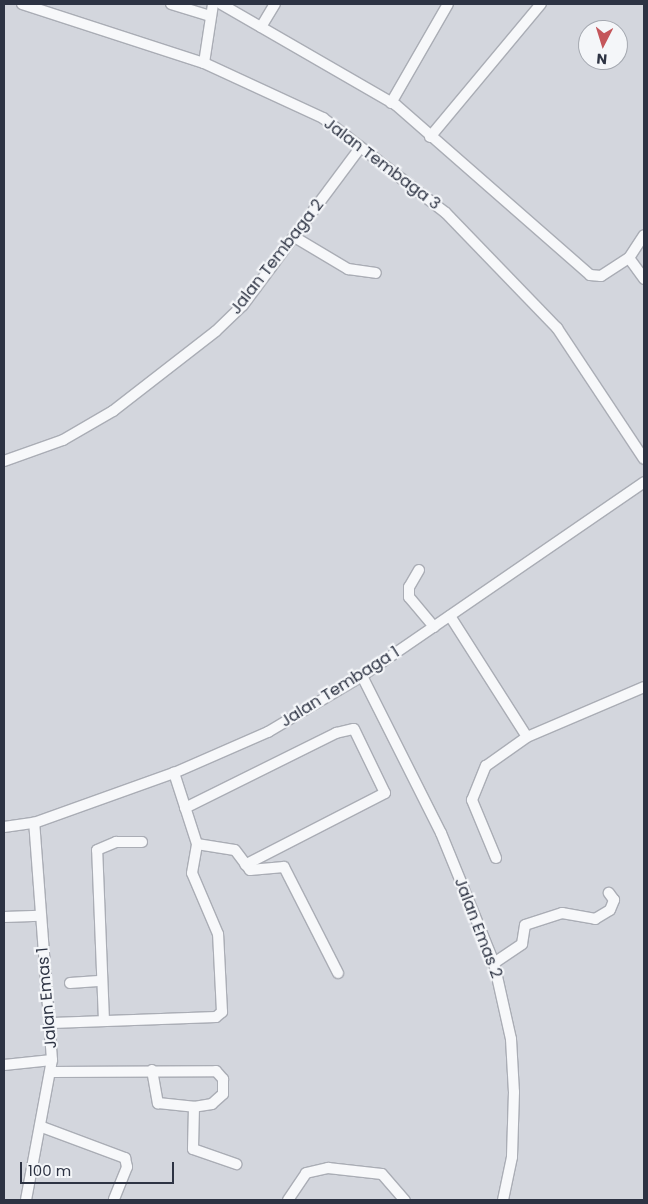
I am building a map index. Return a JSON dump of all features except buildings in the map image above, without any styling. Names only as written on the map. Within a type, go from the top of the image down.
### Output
[{"type":"street","name":"Jalan Tembaga 3","points":[[22,4],[204,62],[323,118],[446,213],[557,328],[644,458]]},
{"type":"street","points":[[171,4],[210,16]]},
{"type":"street","points":[[204,62],[213,4]]},
{"type":"street","points":[[221,4],[391,103],[590,275],[601,276],[629,258],[644,235]]},
{"type":"street","points":[[261,27],[275,4]]},
{"type":"street","points":[[391,103],[448,4]]},
{"type":"street","points":[[430,137],[541,4]]},
{"type":"street","name":"Jalan Tembaga 2","points":[[4,461],[63,440],[162,377],[243,305],[296,238],[360,148]]},
{"type":"street","points":[[296,238],[348,269],[376,273]]},
{"type":"street","points":[[629,258],[644,279]]},
{"type":"street","name":"Jalan Tembaga 1","points":[[4,827],[34,823],[174,773],[268,732],[362,676],[644,482]]},
{"type":"street","points":[[419,570],[409,587],[409,597],[434,626]]},
{"type":"street","points":[[450,616],[527,737]]},
{"type":"street","name":"Jalan Emas 2","points":[[362,676],[441,834],[494,963],[511,1039],[514,1092],[512,1157],[503,1200]]},
{"type":"street","points":[[496,858],[472,800],[486,766],[527,737],[644,687]]},
{"type":"street","points":[[185,808],[336,733],[354,729],[385,793],[245,865]]},
{"type":"street","points":[[52,1023],[216,1017],[222,1012],[218,934],[192,872],[197,844],[174,773]]},
{"type":"street","name":"Jalan Emas 1","points":[[26,1200],[42,1127],[52,1060],[52,1023],[40,916],[34,823]]},
{"type":"street","points":[[104,1021],[97,850],[116,842],[142,842]]},
{"type":"street","points":[[197,844],[235,850],[245,865],[254,871],[277,864],[284,867],[338,973]]},
{"type":"street","points":[[494,963],[522,944],[525,925],[562,913],[595,919],[610,910],[614,900],[609,893]]},
{"type":"street","points":[[4,917],[40,916]]},
{"type":"street","points":[[70,983],[102,981]]},
{"type":"street","points":[[4,1064],[52,1060]]},
{"type":"street","points":[[50,1072],[210,1068],[220,1074],[224,1086],[220,1100],[194,1107],[158,1103],[152,1070]]},
{"type":"street","points":[[194,1107],[195,1151],[236,1164]]},
{"type":"street","points":[[42,1127],[125,1158],[127,1167],[114,1200]]},
{"type":"street","points":[[288,1200],[306,1173],[354,1168],[382,1174],[405,1200]]},
{"type":"shaded area","points":[[4,4],[644,4],[644,1200],[4,1200]]}]
